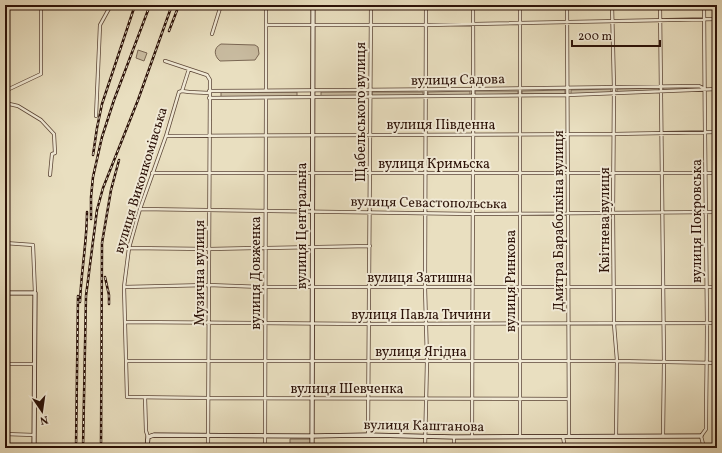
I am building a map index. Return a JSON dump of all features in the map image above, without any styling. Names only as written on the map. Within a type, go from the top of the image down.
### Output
[{"type":"street","points":[[5,91],[41,74],[41,5]]},
{"type":"street","points":[[96,116],[100,25],[110,5]]},
{"type":"street","points":[[212,34],[222,5]]},
{"type":"street","points":[[266,5],[266,90]]},
{"type":"street","name":"вулиця Центральна","points":[[312,448],[313,5]]},
{"type":"street","name":"Щабельського вулиця","points":[[368,435],[370,287],[370,5]]},
{"type":"street","points":[[426,5],[426,448]]},
{"type":"street","points":[[472,437],[472,288],[474,214],[473,5]]},
{"type":"street","name":"вулиця Ринкова","points":[[520,5],[520,436]]},
{"type":"street","name":"Дмитра Бараболкіна вулиця","points":[[567,5],[569,436]]},
{"type":"street","name":"Квітнева вулиця","points":[[612,5],[614,88],[614,324],[617,361],[616,436]]},
{"type":"street","points":[[660,5],[664,362],[663,435]]},
{"type":"street","name":"вулиця Покровська","points":[[701,436],[706,429],[707,324],[705,287],[706,89],[704,5]]},
{"type":"street","points":[[266,25],[370,26],[521,24],[717,19]]},
{"type":"street","points":[[165,61],[189,70]]},
{"type":"street","name":"вулиця Виконкомівська","points":[[126,397],[124,287],[129,248],[140,209],[166,136],[179,92],[182,91],[189,70]]},
{"type":"street","name":"Музична вулиця","points":[[189,70],[207,75],[210,80],[208,448]]},
{"type":"street","name":"вулиця Садова","points":[[182,91],[425,90],[614,88],[661,86],[699,86],[706,89]]},
{"type":"street","name":"вулиця Садова","points":[[209,98],[521,96],[717,89]]},
{"type":"street","name":"вулиця Довженка","points":[[265,448],[264,324],[266,98]]},
{"type":"street","points":[[5,103],[18,106],[35,116],[54,134],[55,153],[52,154],[50,175]]},
{"type":"street","name":"вулиця Південна","points":[[166,136],[265,136],[312,134],[614,134],[717,132]]},
{"type":"street","name":"вулиця Кримьска","points":[[152,173],[717,173]]},
{"type":"street","name":"вулиця Севастопольська","points":[[140,209],[474,214],[568,212],[717,212]]},
{"type":"street","points":[[5,243],[33,246],[35,293],[34,448]]},
{"type":"street","points":[[129,248],[370,246]]},
{"type":"street","name":"вулиця Затишна","points":[[124,287],[208,285],[265,287],[472,288],[717,287]]},
{"type":"street","points":[[5,294],[35,293]]},
{"type":"street","name":"вулиця Павла Тичини","points":[[125,322],[209,324],[568,325],[717,323]]},
{"type":"street","name":"вулиця Ягідна","points":[[126,361],[617,361],[717,363]]},
{"type":"street","points":[[5,364],[34,364]]},
{"type":"street","name":"вулиця Шевченка","points":[[126,397],[568,399]]},
{"type":"street","points":[[146,397],[147,448]]},
{"type":"street","points":[[5,434],[34,435]]},
{"type":"street","name":"вулиця Каштанова","points":[[148,438],[154,435],[368,435],[454,437],[701,436]]},
{"type":"street","points":[[701,436],[704,448]]},
{"type":"street","points":[[454,437],[454,448]]},
{"type":"street","points":[[563,437],[566,448]]},
{"type":"shaded area","points":[[221,44],[255,45],[258,47],[259,54],[255,60],[220,61],[216,57],[215,52]]},
{"type":"shaded area","points":[[138,50],[147,53],[144,61],[136,58]]},
{"type":"shaded area","points":[[663,87],[700,87],[700,89],[663,90]]},
{"type":"shaded area","points":[[659,88],[659,91],[617,92],[617,89]]},
{"type":"shaded area","points":[[611,89],[611,93],[571,94],[571,90]]},
{"type":"shaded area","points":[[565,90],[565,94],[522,94],[522,91]]},
{"type":"shaded area","points":[[470,91],[470,95],[428,95],[428,92]]},
{"type":"shaded area","points":[[475,91],[518,91],[518,94],[475,95]]},
{"type":"shaded area","points":[[221,92],[297,92],[297,97],[221,97]]},
{"type":"shaded area","points":[[321,92],[367,92],[367,96],[321,97]]},
{"type":"shaded area","points":[[372,92],[423,92],[423,96],[372,96]]},
{"type":"shaded area","points":[[290,439],[311,439],[311,448],[290,448]]},
{"type":"railway","points":[[93,155],[102,104],[135,5]]},
{"type":"railway","points":[[91,219],[93,177],[102,137],[114,100],[150,5]]},
{"type":"railway","points":[[83,448],[86,296],[97,210],[103,188],[138,100],[172,5]]},
{"type":"railway","points":[[169,31],[179,5]]},
{"type":"railway","points":[[101,448],[102,243],[111,190],[119,160]]},
{"type":"railway","points":[[80,302],[87,212]]},
{"type":"railway","points":[[105,277],[109,295],[109,304]]},
{"type":"railway","points":[[76,448],[78,296]]}]
